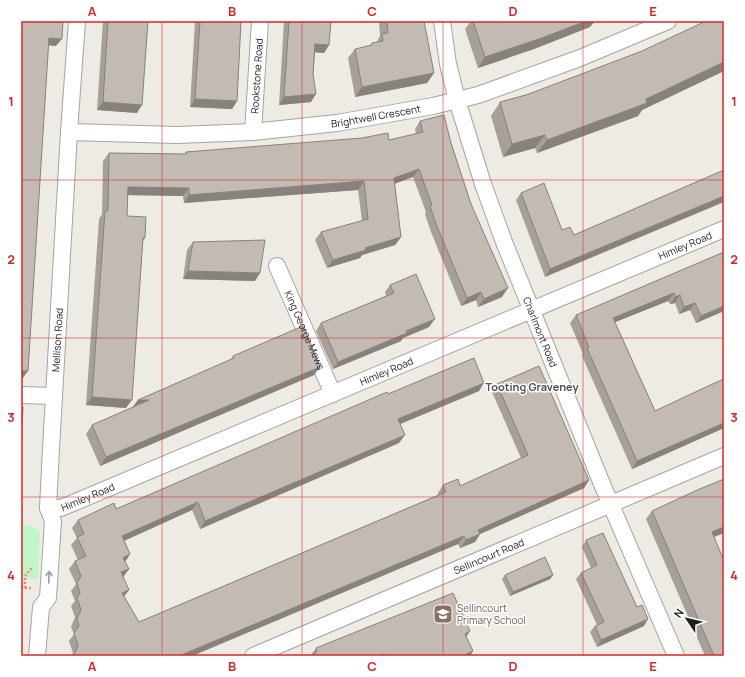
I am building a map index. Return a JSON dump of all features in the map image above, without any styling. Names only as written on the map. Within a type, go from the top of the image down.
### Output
[{"type":"street","name":"Mellison Road","points":[[37,656],[41,607],[48,598],[53,521],[48,508],[69,132],[77,21]]},
{"type":"street","name":"Rookstone Road","points":[[253,132],[260,21]]},
{"type":"street","name":"Charlmont Road","points":[[442,21],[448,64],[456,100],[501,235],[676,656]]},
{"type":"street","name":"Brightwell Crescent","points":[[69,132],[177,135],[253,132],[337,123],[433,106],[478,94],[580,58],[668,21]]},
{"type":"street","name":"Himley Road","points":[[48,508],[61,508],[724,229]]},
{"type":"street","name":"King George Mews","points":[[277,266],[332,394]]},
{"type":"street","points":[[21,396],[54,396]]},
{"type":"street","name":"Sellincourt Road","points":[[254,656],[612,505],[724,456]]},
{"type":"path","points":[[24,588],[25,576],[31,569],[31,563]]},
{"type":"green space","points":[[21,525],[28,525],[40,531],[38,579],[21,579]]},
{"type":"building","points":[[22,21],[63,21],[62,39],[49,38],[28,371],[21,371]]},
{"type":"building","points":[[108,21],[148,21],[142,105],[103,102]]},
{"type":"building","points":[[200,21],[241,21],[237,101],[195,99]]},
{"type":"building","points":[[289,21],[331,21],[329,45],[315,44],[313,74],[316,94],[284,97]]},
{"type":"building","points":[[387,21],[424,21],[434,73],[362,87],[355,49],[383,41],[382,34],[388,33]]},
{"type":"building","points":[[473,21],[586,21],[542,38],[485,57]]},
{"type":"building","points":[[706,21],[724,21],[724,62],[646,99],[647,103],[547,140],[545,135],[512,144],[500,102],[526,95],[642,51]]},
{"type":"building","points":[[444,115],[451,143],[471,204],[508,288],[484,299],[481,292],[467,298],[436,224],[430,206],[432,205],[419,169],[394,178],[401,237],[333,260],[321,232],[368,219],[364,181],[189,195],[189,188],[128,187],[127,216],[146,217],[145,238],[143,238],[132,400],[92,397],[105,211],[108,211],[109,153],[186,154],[186,152],[362,138],[388,133],[389,140],[423,132],[420,121]]},
{"type":"building","points":[[724,170],[724,196],[550,269],[521,193],[544,183],[562,230],[570,227],[574,235]]},
{"type":"building","points":[[265,240],[260,273],[188,271],[193,242]]},
{"type":"building","points":[[724,252],[724,306],[701,316],[695,303],[684,307],[680,295],[675,297],[674,293],[613,318],[655,411],[724,379],[724,423],[637,461],[587,348],[589,347],[576,315]]},
{"type":"building","points":[[416,274],[435,319],[406,331],[407,333],[338,362],[321,323],[394,293],[390,285]]},
{"type":"building","points":[[303,326],[320,367],[106,457],[92,425],[149,400],[138,400],[234,358],[233,356]]},
{"type":"building","points":[[474,358],[484,383],[398,419],[405,435],[205,521],[198,502],[122,536],[130,554],[123,558],[129,569],[121,572],[129,590],[122,593],[139,622],[446,492],[443,485],[458,479],[460,486],[528,455],[497,384],[539,366],[589,480],[478,530],[480,534],[466,540],[464,536],[179,656],[74,656],[78,645],[74,633],[79,626],[77,619],[81,610],[77,598],[80,593],[77,583],[81,576],[75,561],[86,556],[77,537],[84,534],[78,520],[114,503],[116,509],[387,392],[388,394]]},
{"type":"building","points":[[21,407],[23,407],[21,453]]},
{"type":"building","points":[[724,479],[724,527],[712,532],[724,561],[724,656],[714,656],[652,511]]},
{"type":"building","points":[[603,533],[637,607],[642,605],[648,619],[601,640],[595,626],[604,622],[581,573],[597,565],[586,540]]},
{"type":"building","points":[[545,557],[553,575],[513,592],[505,575]]},
{"type":"building","name":"Sellincourt Primary School","points":[[453,593],[470,631],[465,634],[473,651],[462,656],[385,656],[384,654],[380,656],[309,656],[317,652],[316,648]]},
{"type":"place","name":"Sellincourt Primary School","points":[[443,614]]},
{"type":"district","name":"Tooting Graveney","points":[[532,387]]}]
